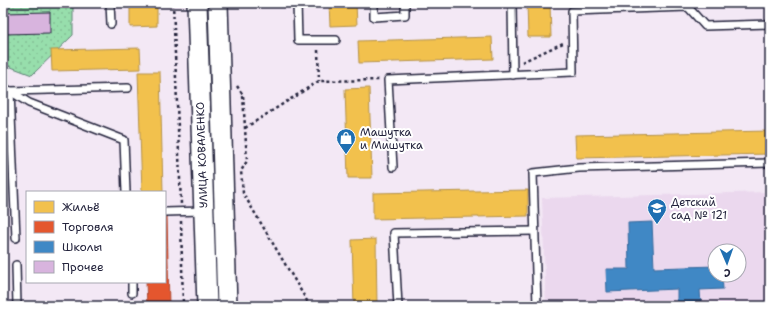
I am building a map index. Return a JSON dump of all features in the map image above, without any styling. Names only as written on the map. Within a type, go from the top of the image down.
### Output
[{"type":"main road","name":"УЛИЦА КОВАЛЕНКО","points":[[197,3],[207,306]]},
{"type":"main road","name":"УЛИЦА КОВАЛЕНКО","points":[[218,3],[227,306]]},
{"type":"lane","points":[[110,3],[111,24]]},
{"type":"lane","points":[[297,3],[298,40],[336,40]]},
{"type":"lane","points":[[374,3],[374,16],[406,16],[405,3]]},
{"type":"lane","points":[[512,3],[513,75]]},
{"type":"lane","points":[[393,167],[388,80],[573,72],[572,11],[688,7],[704,26],[770,24]]},
{"type":"lane","points":[[6,89],[128,88]]},
{"type":"lane","points":[[6,89],[29,103],[124,140],[126,191]]},
{"type":"lane","points":[[6,89],[16,238]]},
{"type":"lane","points":[[537,306],[533,173],[579,168],[770,162]]},
{"type":"lane","points":[[166,212],[204,211]]},
{"type":"lane","points":[[398,306],[394,233],[534,231]]},
{"type":"lane","points":[[16,265],[17,306]]},
{"type":"lane","points":[[132,283],[132,293]]},
{"type":"path","points":[[173,3],[184,306]]},
{"type":"path","points":[[513,67],[572,38]]},
{"type":"path","points":[[318,40],[319,81]]},
{"type":"path","points":[[245,128],[319,81],[388,80]]},
{"type":"path","points":[[233,81],[243,95],[247,161],[241,171],[243,193],[310,306]]},
{"type":"shaded area","name":"Детский сад № 121","points":[[770,192],[770,297],[763,306],[546,306],[542,198]]},
{"type":"green space","points":[[3,3],[73,3],[73,35],[32,75],[3,64]]},
{"type":"building: Жильё","points":[[130,3],[157,3],[157,26],[130,27]]},
{"type":"building: Жильё","points":[[329,3],[356,3],[357,25],[330,26]]},
{"type":"building: Жильё","points":[[527,3],[550,3],[551,37],[528,37]]},
{"type":"building: Жильё","points":[[492,37],[493,59],[359,63],[358,41]]},
{"type":"building: Жильё","points":[[140,48],[141,69],[52,71],[51,50]]},
{"type":"building: Жильё","points":[[138,72],[160,72],[163,191],[142,191]]},
{"type":"building: Жильё","points":[[369,88],[372,178],[348,178],[345,89]]},
{"type":"building: Жильё","points":[[770,131],[770,154],[576,158],[575,135]]},
{"type":"building: Жильё","points":[[528,190],[528,216],[373,219],[373,193]]},
{"type":"building: Жильё","points":[[376,239],[377,306],[354,306],[352,240]]},
{"type":"building: Торговля","points":[[166,216],[169,306],[147,306],[146,283],[166,283]]},
{"type":"building: Школы","name":"Детский сад № 121","points":[[652,222],[654,268],[707,266],[707,283],[723,283],[723,289],[700,290],[701,306],[677,306],[677,289],[607,292],[606,269],[629,269],[628,223]]},
{"type":"building: Прочее","points":[[50,12],[50,33],[3,34],[3,13]]},
{"type":"place","name":"Машутка и Мишутка","points":[[346,155]]},
{"type":"place","name":"Детский сад № 121","points":[[657,225]]}]
